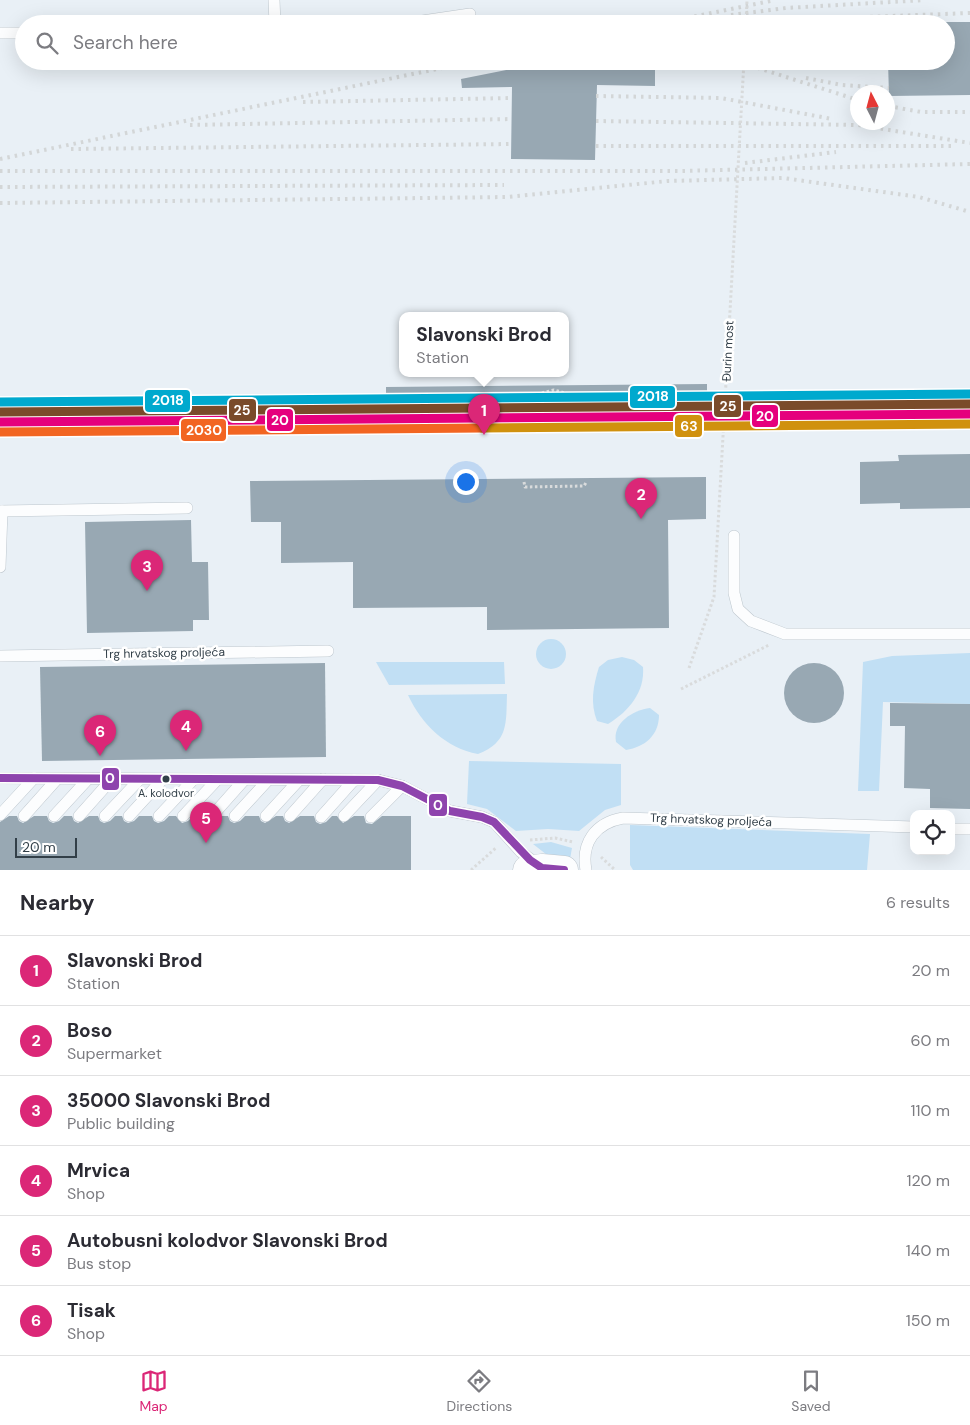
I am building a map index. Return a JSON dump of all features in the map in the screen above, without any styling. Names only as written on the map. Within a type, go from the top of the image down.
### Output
[{"type":"lane","points":[[274,0],[275,15]]},
{"type":"lane","points":[[463,15],[470,14]]},
{"type":"lane","points":[[0,33],[15,33]]},
{"type":"lane","points":[[0,567],[1,511],[187,508]]},
{"type":"lane","points":[[734,536],[734,593],[738,609],[751,621],[785,634],[970,634]]},
{"type":"lane","name":"Trg hrvatskog proljeća","points":[[0,656],[328,651]]},
{"type":"lane","points":[[0,778],[378,780],[402,786],[450,812],[482,817],[494,822],[521,852],[544,869]]},
{"type":"lane","points":[[0,815],[34,778]]},
{"type":"lane","points":[[54,816],[88,778]]},
{"type":"lane","points":[[24,816],[57,779]]},
{"type":"lane","points":[[79,816],[112,779]]},
{"type":"lane","points":[[105,816],[140,779]]},
{"type":"lane","points":[[129,816],[162,780]]},
{"type":"lane","points":[[159,816],[193,780]]},
{"type":"lane","points":[[184,816],[217,780]]},
{"type":"lane","points":[[212,816],[244,780]]},
{"type":"lane","points":[[235,816],[268,780]]},
{"type":"lane","points":[[266,816],[298,780]]},
{"type":"lane","points":[[290,816],[323,780]]},
{"type":"lane","points":[[320,817],[354,780]]},
{"type":"lane","points":[[344,816],[378,780]]},
{"type":"lane","points":[[370,817],[402,786]]},
{"type":"lane","name":"Trg hrvatskog proljeća","points":[[586,870],[584,859],[588,840],[603,824],[623,818],[910,827]]},
{"type":"lane","points":[[955,829],[970,829]]},
{"type":"path","points":[[746,15],[747,0]]},
{"type":"path","name":"Đurin most","points":[[689,668],[714,597],[743,70]]},
{"type":"path","points":[[537,394],[554,390],[569,394]]},
{"type":"path","points":[[524,482],[525,487],[555,488],[584,486],[587,481]]},
{"type":"path","points":[[682,689],[784,638],[785,634]]},
{"type":"path","points":[[533,839],[555,838],[571,841]]},
{"type":"path","points":[[472,870],[497,847]]},
{"type":"path","points":[[599,855],[615,870]]},
{"type":"shaded area","points":[[551,639],[562,643],[566,654],[562,665],[551,669],[540,665],[536,654],[540,643]]},
{"type":"shaded area","points":[[970,653],[970,704],[883,702],[879,791],[858,791],[863,662],[892,656]]},
{"type":"shaded area","points":[[622,657],[634,660],[643,667],[643,676],[638,693],[629,707],[616,719],[608,724],[597,721],[593,694],[599,667],[608,660]]},
{"type":"shaded area","points":[[376,662],[504,662],[505,684],[389,685]]},
{"type":"shaded area","points":[[507,694],[506,723],[501,737],[495,744],[478,754],[466,751],[445,741],[436,734],[420,716],[408,695]]},
{"type":"shaded area","points":[[650,708],[659,715],[654,734],[645,743],[626,750],[616,742],[617,729],[625,719],[637,711]]},
{"type":"shaded area","points":[[469,761],[621,764],[621,805],[605,810],[579,831],[548,829],[516,831],[487,809],[467,804]]},
{"type":"shaded area","points":[[630,825],[870,834],[867,870],[633,870],[630,865]]},
{"type":"shaded area","points":[[551,842],[572,848],[570,859],[551,858],[533,844]]},
{"type":"building","points":[[955,22],[970,22],[970,95],[895,96],[895,85],[889,85],[888,70],[955,70]]},
{"type":"building","points":[[507,70],[655,70],[655,86],[597,85],[595,160],[511,159],[512,87],[462,88],[461,79]]},
{"type":"building","points":[[707,384],[707,401],[386,404],[386,387]]},
{"type":"building","points":[[970,454],[970,508],[900,509],[900,503],[860,504],[860,462],[899,461],[898,455]]},
{"type":"building","points":[[706,477],[706,519],[668,520],[669,628],[487,630],[487,607],[353,608],[353,562],[281,563],[281,522],[251,522],[250,481]]},
{"type":"building","points":[[191,520],[192,562],[208,562],[209,620],[193,620],[193,631],[87,633],[85,522]]},
{"type":"building","points":[[325,663],[326,757],[42,761],[40,667]]},
{"type":"building","points":[[808,663],[820,663],[836,671],[842,681],[844,693],[842,705],[836,715],[820,723],[808,723],[792,715],[784,699],[784,687],[792,671]]},
{"type":"building","points":[[890,703],[970,704],[970,809],[930,808],[930,789],[904,788],[905,726],[890,726]]},
{"type":"building","points":[[9,816],[17,816],[19,821],[23,823],[34,816],[47,816],[49,821],[53,823],[59,821],[64,816],[72,816],[74,821],[78,823],[89,816],[98,816],[100,821],[104,823],[110,821],[115,816],[122,816],[124,821],[128,823],[134,821],[139,816],[152,816],[154,821],[158,823],[164,821],[169,816],[176,816],[182,823],[188,821],[193,816],[205,816],[207,821],[211,823],[222,816],[228,816],[230,821],[234,823],[240,821],[245,816],[259,816],[261,821],[265,823],[276,816],[283,816],[285,821],[289,823],[300,816],[314,816],[316,822],[320,824],[326,822],[332,816],[337,816],[343,823],[354,816],[364,816],[366,823],[372,824],[382,816],[411,816],[411,870],[0,870],[0,822]]},
{"type":"railway","points":[[702,15],[775,0]]},
{"type":"railway","points":[[731,15],[786,8],[925,0]]},
{"type":"railway","points":[[918,15],[970,13]]},
{"type":"railway","points":[[0,159],[432,70]]},
{"type":"railway","points":[[764,70],[850,97]]},
{"type":"railway","points":[[806,78],[850,86]]},
{"type":"railway","points":[[596,96],[721,98],[832,119]]},
{"type":"railway","points":[[303,102],[512,98]]},
{"type":"railway","points":[[895,107],[921,112],[970,112]]},
{"type":"railway","points":[[190,125],[512,119]]},
{"type":"railway","points":[[596,121],[858,125],[970,143]]},
{"type":"railway","points":[[71,149],[511,144]]},
{"type":"railway","points":[[596,146],[953,146]]},
{"type":"railway","points":[[745,163],[836,152]]},
{"type":"railway","points":[[0,171],[681,171],[970,164]]},
{"type":"railway","points":[[0,203],[508,197],[668,181],[783,178],[919,197],[970,212]]},
{"type":"railway","points":[[0,187],[504,185]]},
{"type":"railway","points":[[0,428],[970,419]]},
{"type":"transit line","name":"2018","points":[[0,402],[970,394]]},
{"type":"transit line","name":"25","points":[[0,412],[970,404]]},
{"type":"transit line","name":"63","points":[[482,428],[970,424]]},
{"type":"transit line","name":"2030","points":[[0,432],[482,428]]},
{"type":"transit line","name":"0","points":[[0,778],[378,780],[402,786],[450,811],[482,817],[494,822],[530,860],[542,868],[564,870]]},
{"type":"rail line","name":"20","points":[[0,422],[970,414]]},
{"type":"place","name":"Slavonski Brod","points":[[484,435]]},
{"type":"place","name":"Boso","points":[[641,519]]},
{"type":"place","name":"35000 Slavonski Brod","points":[[147,591]]},
{"type":"place","name":"Mrvica","points":[[186,751]]},
{"type":"place","name":"Tisak","points":[[100,756]]},
{"type":"place","name":"A. kolodvor","points":[[166,779]]},
{"type":"place","name":"Autobusni kolodvor Slavonski Brod","points":[[206,843]]}]
